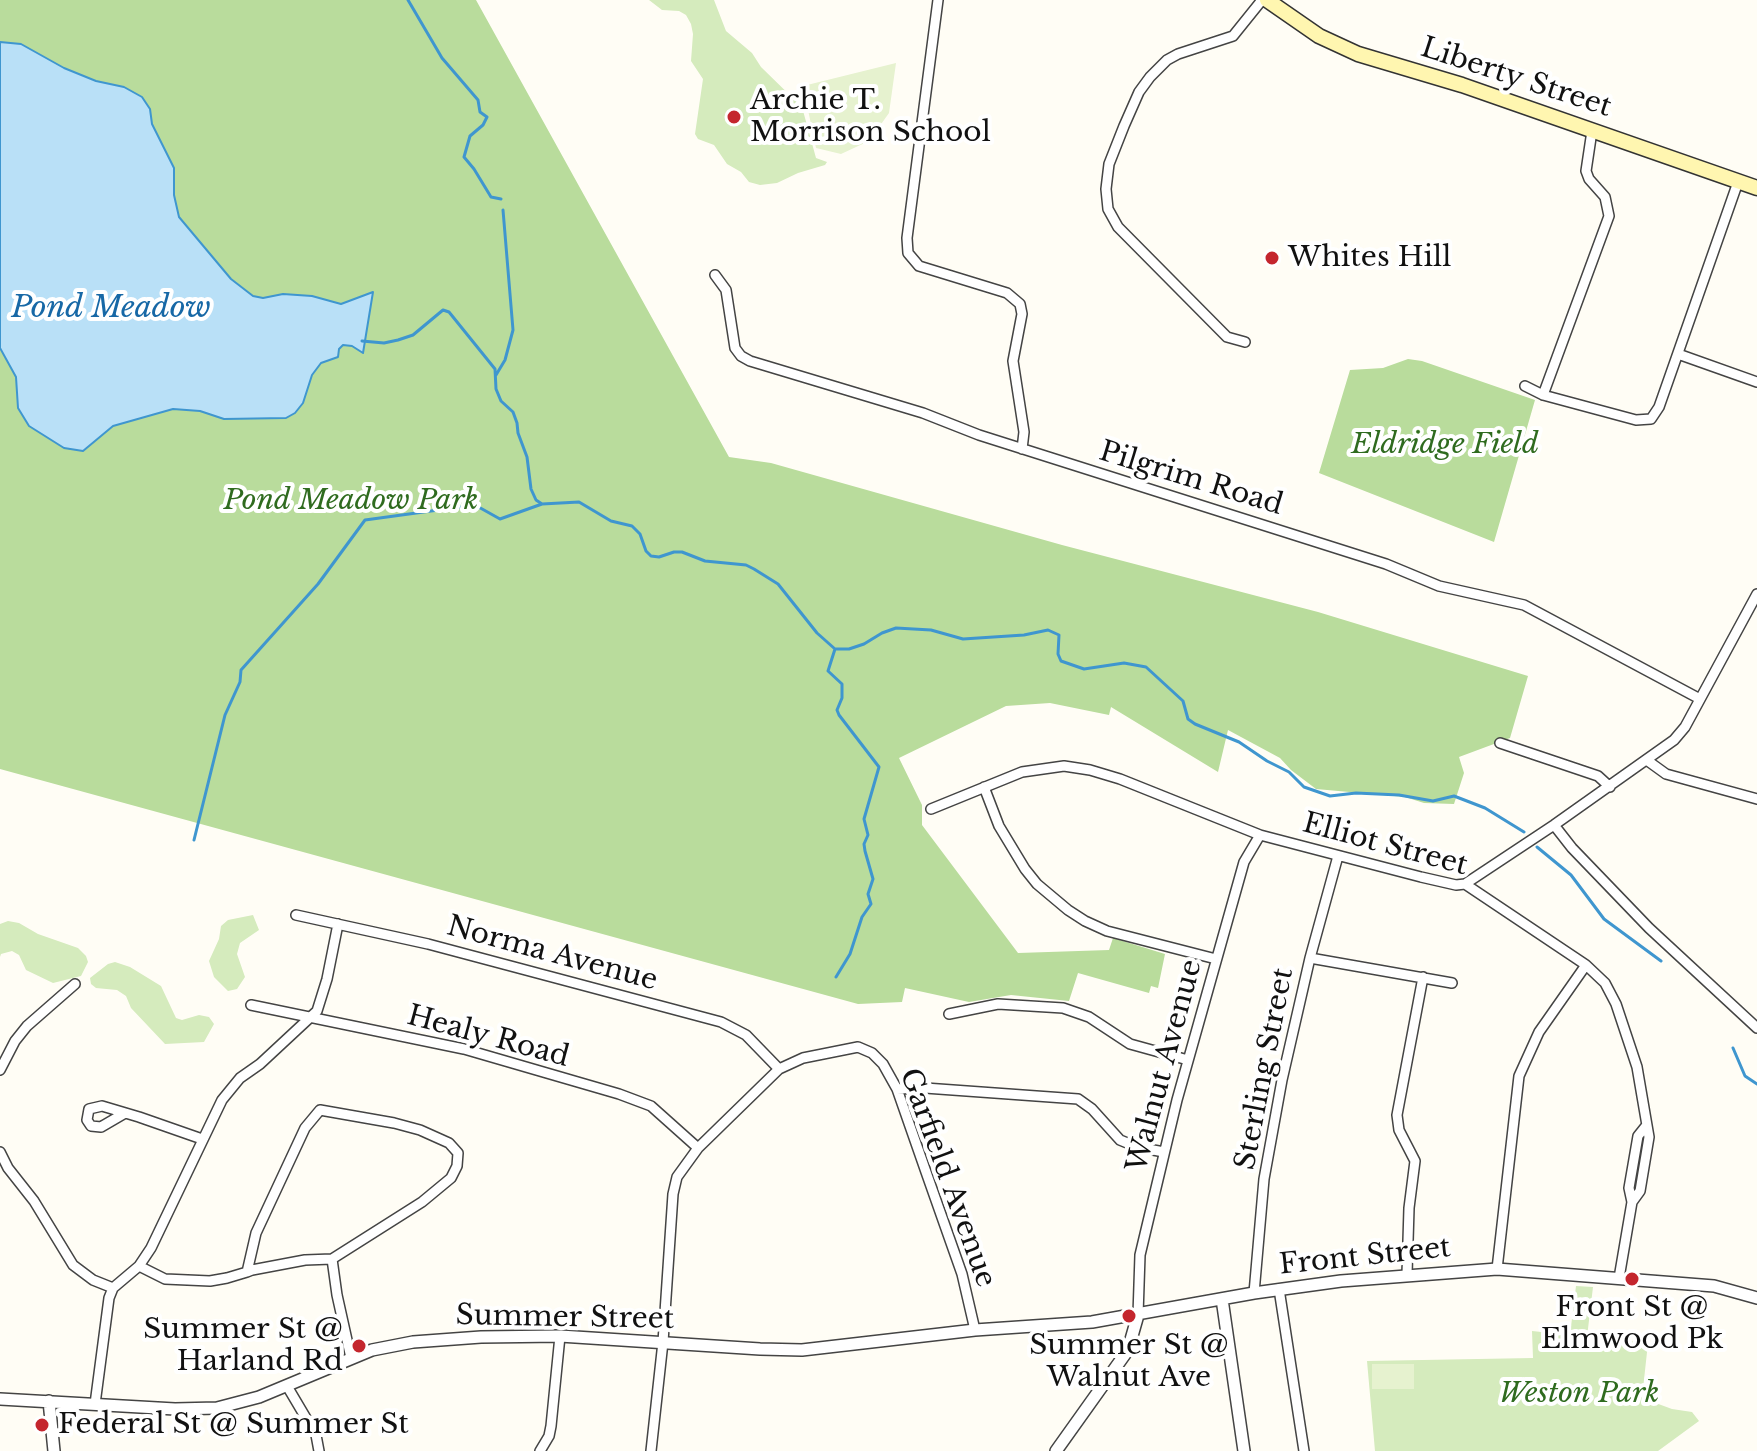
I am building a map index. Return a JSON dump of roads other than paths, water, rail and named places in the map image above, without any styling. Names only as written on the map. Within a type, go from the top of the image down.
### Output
[{"type":"main road","name":"Liberty Street","points":[[1265,0],[1312,31],[1350,51],[1451,82],[1757,188]]},
{"type":"street","points":[[938,0],[907,248],[910,258],[919,266],[1007,293],[1020,304],[1022,314],[1013,361],[1024,432],[1022,449]]},
{"type":"street","points":[[1245,342],[1227,337],[1118,227],[1108,209],[1106,189],[1109,164],[1139,92],[1150,77],[1178,54],[1233,36],[1265,0]]},
{"type":"street","points":[[1543,395],[1609,216],[1605,197],[1586,171],[1592,131]]},
{"type":"street","points":[[1525,386],[1543,395],[1636,420],[1651,419],[1659,407],[1738,182]]},
{"type":"street","name":"Pilgrim Road","points":[[715,275],[726,290],[733,343],[746,359],[923,413],[1022,449],[1386,564],[1439,586],[1524,605],[1700,699]]},
{"type":"street","points":[[1678,354],[1757,382]]},
{"type":"street","points":[[1465,884],[1648,761],[1682,731],[1757,594]]},
{"type":"street","points":[[1500,743],[1598,776],[1610,787]]},
{"type":"street","points":[[1648,761],[1666,774],[1757,799]]},
{"type":"street","name":"Elliot Street","points":[[931,809],[997,780],[1043,768],[1064,766],[1090,770],[1260,835],[1456,885],[1465,884],[1586,965],[1605,983],[1616,1004],[1637,1067],[1649,1137],[1640,1191],[1632,1202],[1619,1278]]},
{"type":"street","points":[[984,787],[999,826],[1025,869],[1068,910],[1107,931],[1216,959]]},
{"type":"street","points":[[1554,825],[1649,928],[1757,1028]]},
{"type":"street","name":"Walnut Avenue","points":[[1138,1315],[1140,1255],[1164,1152],[1244,862],[1260,835]]},
{"type":"street","name":"Sterling Street","points":[[1254,1293],[1269,1148],[1289,1041],[1338,856]]},
{"type":"street","name":"Norma Avenue","points":[[296,915],[471,954],[721,1022],[746,1035],[779,1069]]},
{"type":"street","points":[[95,1404],[113,1288],[139,1266],[164,1222],[222,1100],[240,1078],[260,1064],[317,1011],[338,924]]},
{"type":"street","points":[[1310,958],[1452,983]]},
{"type":"street","points":[[1497,1269],[1519,1076],[1539,1032],[1586,965]]},
{"type":"street","points":[[1407,1274],[1409,1208],[1415,1172],[1413,1154],[1399,1130],[1397,1115],[1423,977]]},
{"type":"street","points":[[0,1070],[27,1026],[75,984]]},
{"type":"street","points":[[949,1014],[998,1004],[1063,1008],[1089,1017],[1130,1044],[1188,1060]]},
{"type":"street","name":"Healy Road","points":[[251,1005],[464,1049],[619,1094],[651,1106],[698,1148]]},
{"type":"street","name":"Garfield Avenue","points":[[779,1069],[803,1058],[844,1048],[866,1048],[883,1064],[897,1089],[962,1274],[975,1330]]},
{"type":"street","points":[[651,1451],[677,1177],[698,1148],[779,1069]]},
{"type":"street","points":[[897,1089],[1078,1099],[1092,1109],[1120,1140],[1164,1152]]},
{"type":"street","points":[[139,1266],[165,1279],[210,1281],[305,1260],[332,1259],[422,1202],[451,1178],[457,1166],[458,1153],[449,1143],[394,1123],[320,1110],[305,1128],[256,1233],[247,1272]]},
{"type":"street","points":[[125,1113],[202,1139]]},
{"type":"street","points":[[0,1152],[73,1265],[93,1280],[113,1288]]},
{"type":"street","points":[[332,1259],[351,1358]]},
{"type":"street","name":"Front Street","points":[[1138,1315],[1279,1289],[1407,1274],[1497,1269],[1714,1286],[1757,1298]]},
{"type":"street","points":[[1279,1289],[1304,1451]]},
{"type":"street","points":[[1222,1299],[1244,1451]]},
{"type":"street","points":[[1056,1451],[1128,1350],[1138,1315]]},
{"type":"street","name":"Summer Street","points":[[0,1399],[217,1408],[245,1402],[386,1346],[413,1342],[560,1336],[802,1350],[975,1330],[1078,1324],[1138,1315]]},
{"type":"street","points":[[540,1451],[551,1426],[560,1336]]},
{"type":"street","points":[[287,1386],[316,1435],[319,1451]]},
{"type":"street","points":[[49,1401],[54,1451]]},
{"type":"water","name":"Pond Meadow","points":[[0,42],[21,44],[64,68],[96,81],[124,87],[142,97],[174,168],[174,195],[179,217],[231,279],[253,296],[312,296],[341,304],[373,292],[363,353],[352,346],[343,345],[338,357],[321,363],[312,375],[303,403],[286,418],[224,419],[200,411],[173,409],[113,426],[83,451],[64,448],[29,426],[18,408],[16,377],[0,348]]},
{"type":"waterway","points":[[408,0],[442,58],[478,100],[480,112],[487,117],[470,136],[464,157],[491,197],[501,199]]},
{"type":"waterway","points":[[496,375],[505,360],[513,330],[503,210]]},
{"type":"waterway","points":[[362,341],[384,343],[398,340],[413,335],[443,310],[449,312],[495,369],[496,389],[517,423],[536,500],[542,504],[579,502],[611,521],[632,526],[640,534],[651,556],[682,552],[705,561],[746,565],[778,584],[817,633],[835,649],[864,644],[896,628],[931,630],[963,639],[1024,635],[1048,630],[1059,635],[1058,654],[1061,661],[1084,669],[1124,663],[1146,667],[1183,701],[1188,719],[1239,742],[1289,772],[1304,787],[1330,796],[1356,793],[1399,795],[1433,801],[1454,796],[1485,808],[1524,832]]},
{"type":"waterway","points":[[194,840],[225,715],[240,682],[241,670],[318,584],[365,520],[475,505],[500,519],[542,504]]},
{"type":"waterway","points":[[835,649],[828,671],[842,684],[842,698],[837,710],[879,767],[864,819],[868,835],[865,851],[873,879],[868,894],[871,904],[862,917],[850,954],[836,977]]},
{"type":"waterway","points":[[1537,847],[1571,875],[1604,919],[1661,961]]},
{"type":"waterway","points":[[1733,1048],[1745,1076],[1757,1084]]},
{"type":"place","name":"Archie T. Morrison School","points":[[734,117]]},
{"type":"place","name":"Whites Hill","points":[[1272,258]]},
{"type":"place","name":"Front St @ Elmwood Pk","points":[[1632,1279]]},
{"type":"place","name":"Summer St @ Walnut Ave","points":[[1129,1316]]},
{"type":"place","name":"Summer St @ Harland Rd","points":[[359,1346]]},
{"type":"place","name":"Federal St @ Summer St","points":[[42,1425]]},
{"type":"park label","name":"Eldridge Field","points":[[1445,445]]},
{"type":"park label","name":"Pond Meadow Park","points":[[351,501]]},
{"type":"park label","name":"Weston Park","points":[[1579,1394]]}]
